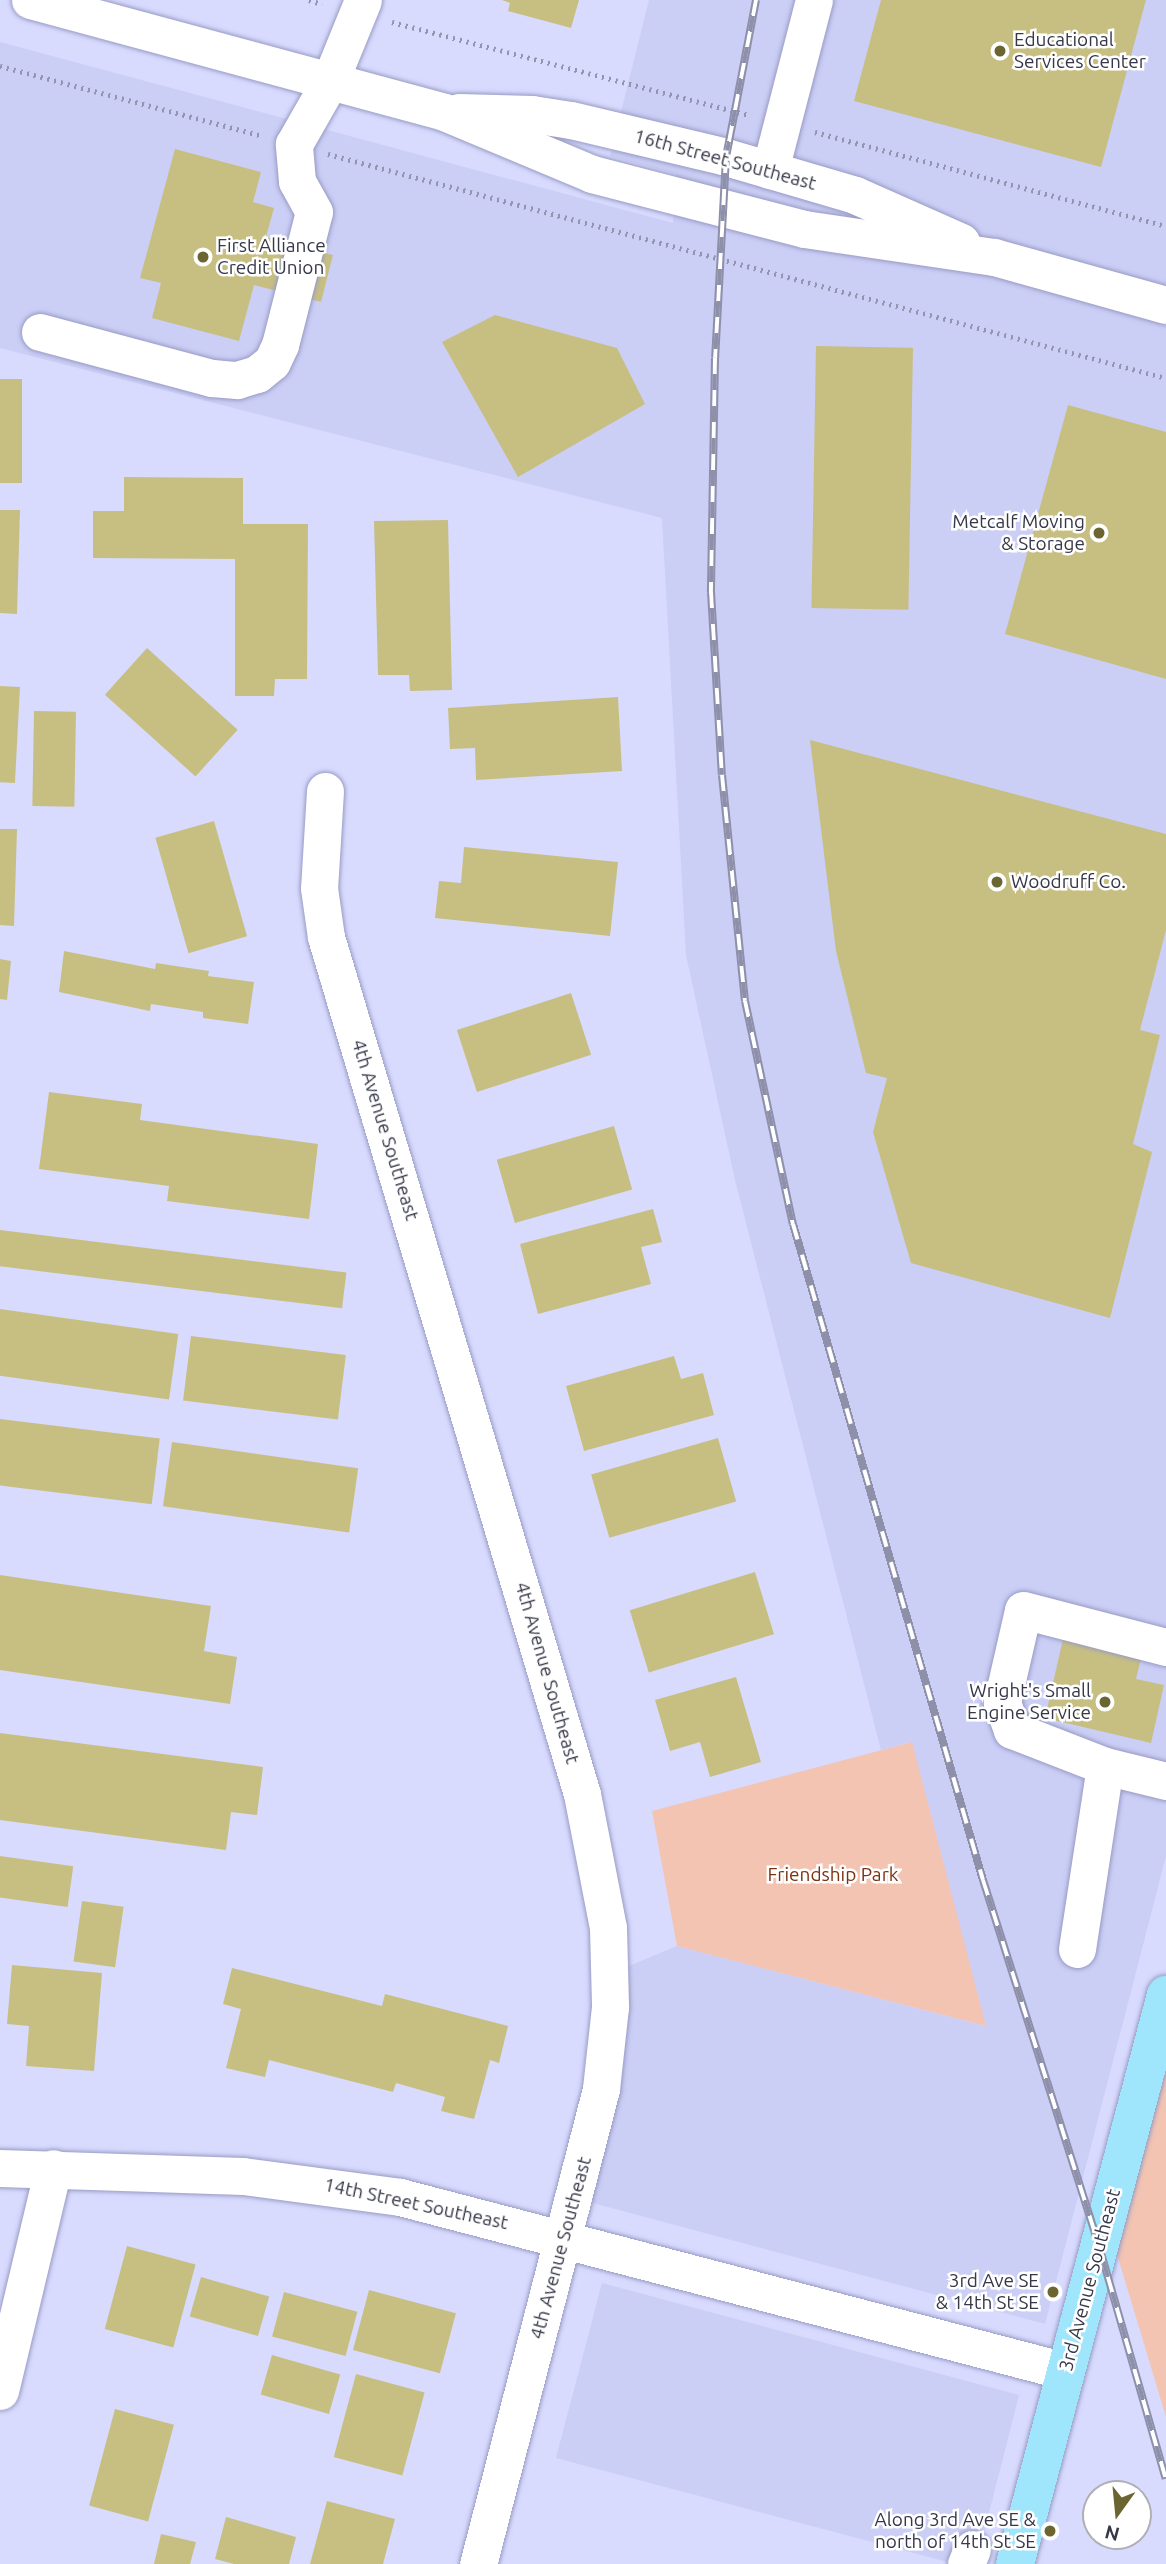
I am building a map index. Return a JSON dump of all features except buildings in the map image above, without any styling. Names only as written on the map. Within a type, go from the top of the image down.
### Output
[{"type":"main road","name":"3rd Avenue Southeast","points":[[1015,2564],[1166,1995]]},
{"type":"street","name":"16th Street Southeast","points":[[30,0],[444,112],[592,174],[804,229],[994,257],[1166,305]]},
{"type":"street","points":[[40,332],[212,378],[237,380],[257,374],[272,362],[280,345],[314,212],[297,180],[294,144],[330,80],[363,0]]},
{"type":"street","points":[[770,170],[814,0]]},
{"type":"street","name":"16th Street Southeast","points":[[444,112],[533,114],[571,120],[770,170],[898,211],[994,257]]},
{"type":"street","name":"4th Avenue Southeast","points":[[325,791],[319,888],[326,936],[511,1547],[600,1869],[610,1954],[607,2053],[563,2237],[478,2564]]},
{"type":"street","points":[[1166,1647],[1023,1609],[1002,1702],[1012,1730],[1105,1766],[1166,1781]]},
{"type":"street","points":[[1077,1949],[1105,1766]]},
{"type":"street","name":"14th Street Southeast","points":[[0,2168],[53,2168],[310,2183],[463,2210],[1065,2371]]},
{"type":"street","points":[[0,2391],[53,2168]]},
{"type":"path","points":[[309,0],[322,4]]},
{"type":"path","points":[[411,28],[782,123],[1166,226]]},
{"type":"path","points":[[0,66],[1166,378]]},
{"type":"shaded area","points":[[649,0],[1166,0],[1166,1856],[1045,2324],[574,2198],[610,1974],[677,1946],[985,2026],[911,1742],[881,1750],[735,1180],[686,955],[662,518],[0,348],[0,42],[673,223],[676,174],[610,156]]},
{"type":"shaded area","points":[[602,2283],[1019,2395],[976,2564],[955,2564],[556,2458]]},
{"type":"green space","name":"Friendship Park","points":[[912,1742],[986,2026],[677,1946],[652,1811]]},
{"type":"green space","points":[[1166,2064],[1166,2417],[1116,2251]]},
{"type":"railway","points":[[756,0],[726,157],[715,358],[711,592],[722,775],[745,1001],[793,1224],[983,1880],[1099,2246],[1166,2479]]},
{"type":"place","name":"Educational Services Center","points":[[1000,51]]},
{"type":"place","name":"First Alliance Credit Union","points":[[203,257]]},
{"type":"place","name":"Metcalf Moving & Storage","points":[[1099,533]]},
{"type":"place","name":"Woodruff Co.","points":[[997,882]]},
{"type":"place","name":"Wright's Small Engine Service","points":[[1105,1702]]},
{"type":"place","name":"3rd Ave SE & 14th St SE","points":[[1053,2292]]},
{"type":"place","name":"Along 3rd Ave SE & north of 14th St SE","points":[[1050,2531]]}]
